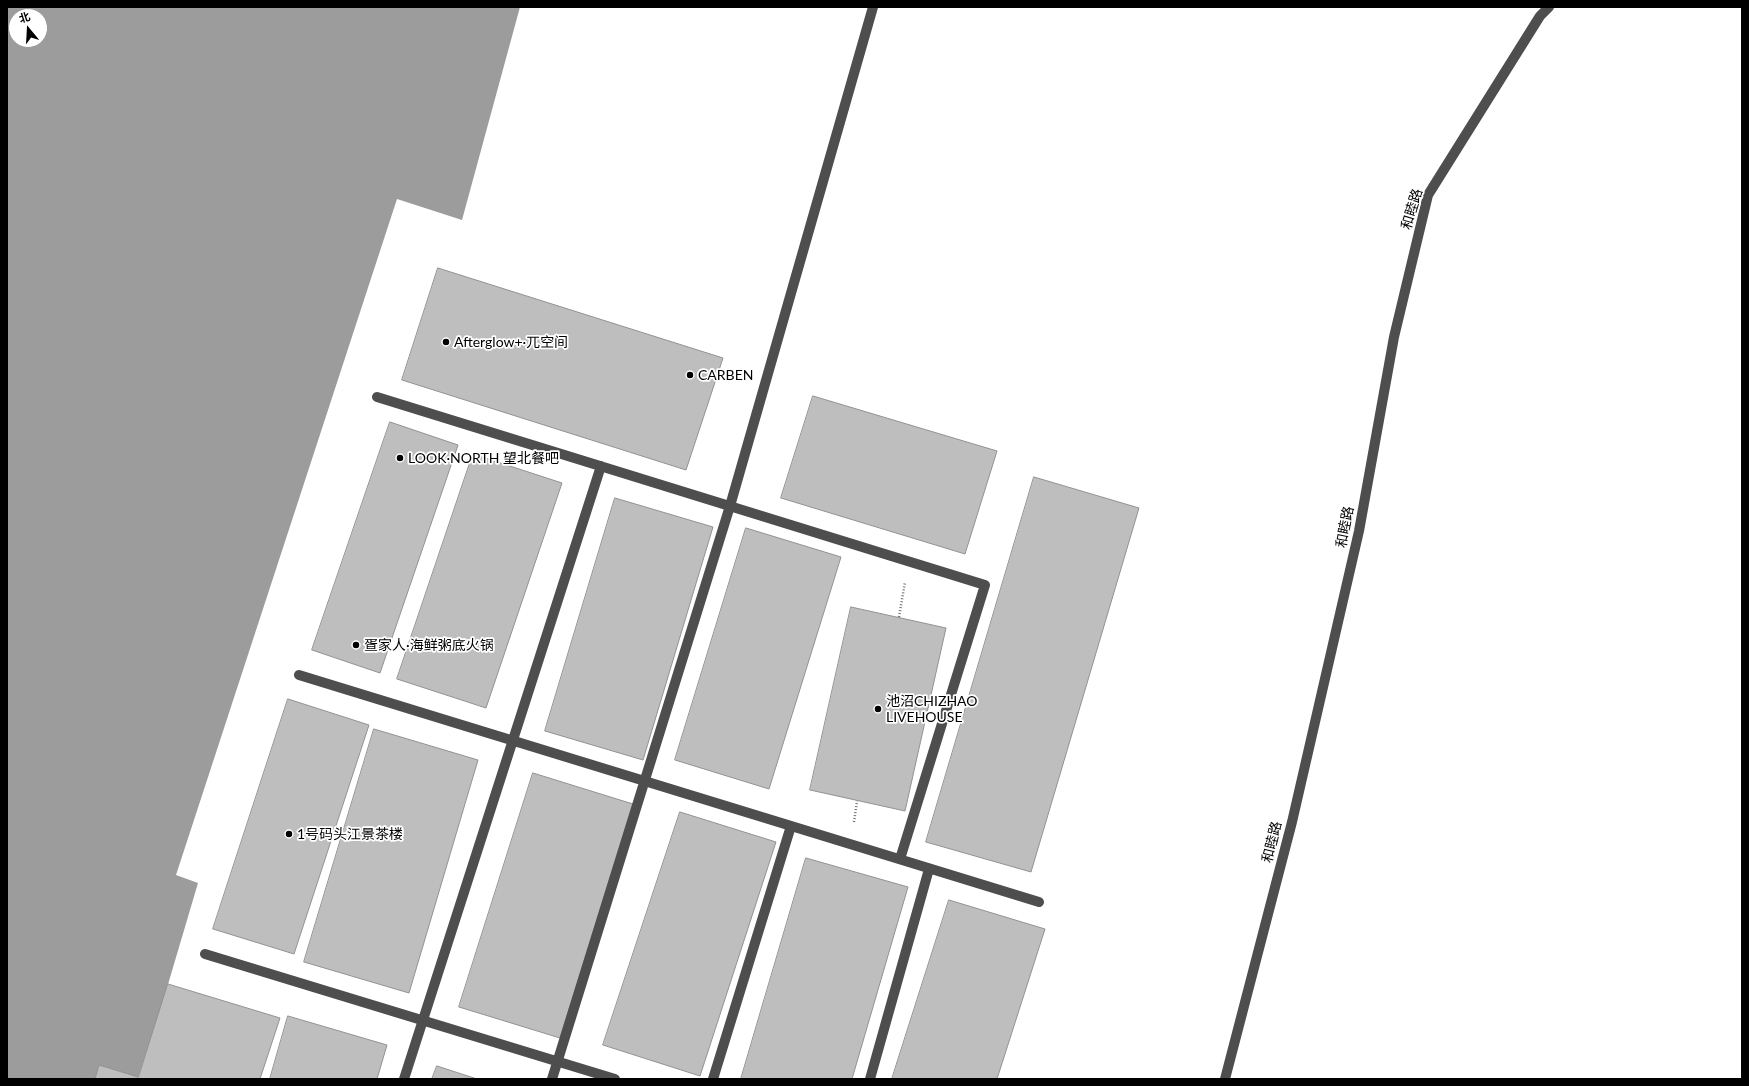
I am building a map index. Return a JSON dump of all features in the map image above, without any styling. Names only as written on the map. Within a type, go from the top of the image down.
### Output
[{"type":"street","points":[[552,1079],[730,506],[873,7]]},
{"type":"street","name":"和睦路","points":[[1225,1079],[1292,822],[1359,531],[1394,337],[1428,195],[1540,16],[1549,7]]},
{"type":"street","points":[[377,397],[985,585],[900,859]]},
{"type":"street","points":[[404,1079],[601,466]]},
{"type":"street","points":[[299,675],[1039,902]]},
{"type":"street","points":[[713,1079],[791,826]]},
{"type":"street","points":[[870,1079],[929,869]]},
{"type":"street","points":[[204,954],[615,1079]]},
{"type":"path","points":[[899,617],[909,561]]},
{"type":"shaded area","points":[[7,7],[520,7],[462,220],[397,199],[176,875],[198,883],[140,1079],[7,1079]]},
{"type":"building","points":[[438,268],[723,358],[686,470],[402,380]]},
{"type":"building","points":[[813,396],[997,451],[965,554],[781,498]]},
{"type":"building","points":[[390,422],[458,445],[380,673],[312,650]]},
{"type":"building","points":[[473,454],[562,483],[486,708],[397,679]]},
{"type":"building","points":[[1034,477],[1139,508],[1031,872],[926,842]]},
{"type":"building","points":[[615,498],[713,527],[643,760],[545,731]]},
{"type":"building","points":[[746,528],[841,557],[769,789],[675,760]]},
{"type":"building","name":"池沼CHIZHAO LIVEHOUSE","points":[[851,607],[946,628],[905,811],[810,790]]},
{"type":"building","points":[[288,699],[369,725],[294,954],[213,929]]},
{"type":"building","points":[[374,729],[478,760],[409,993],[304,962]]},
{"type":"building","points":[[533,773],[633,804],[560,1038],[459,1007]]},
{"type":"building","points":[[680,812],[776,842],[700,1076],[603,1045]]},
{"type":"building","points":[[806,858],[908,887],[852,1079],[741,1079]]},
{"type":"building","points":[[949,900],[1045,929],[997,1079],[892,1079]]},
{"type":"building","points":[[168,984],[280,1018],[260,1079],[95,1079],[99,1065],[138,1077]]},
{"type":"building","points":[[288,1016],[387,1045],[377,1079],[270,1079]]},
{"type":"building","points":[[437,1066],[477,1079],[432,1079]]},
{"type":"place","name":"Afterglow+·兀空间","points":[[446,342]]},
{"type":"place","name":"CARBEN","points":[[690,375]]},
{"type":"place","name":"LOOK·NORTH 望北餐吧","points":[[400,458]]},
{"type":"place","name":"疍家人·海鲜粥底火锅","points":[[356,645]]},
{"type":"place","name":"池沼CHIZHAO LIVEHOUSE","points":[[878,709]]},
{"type":"place","name":"1号码头江景茶楼","points":[[289,834]]}]
